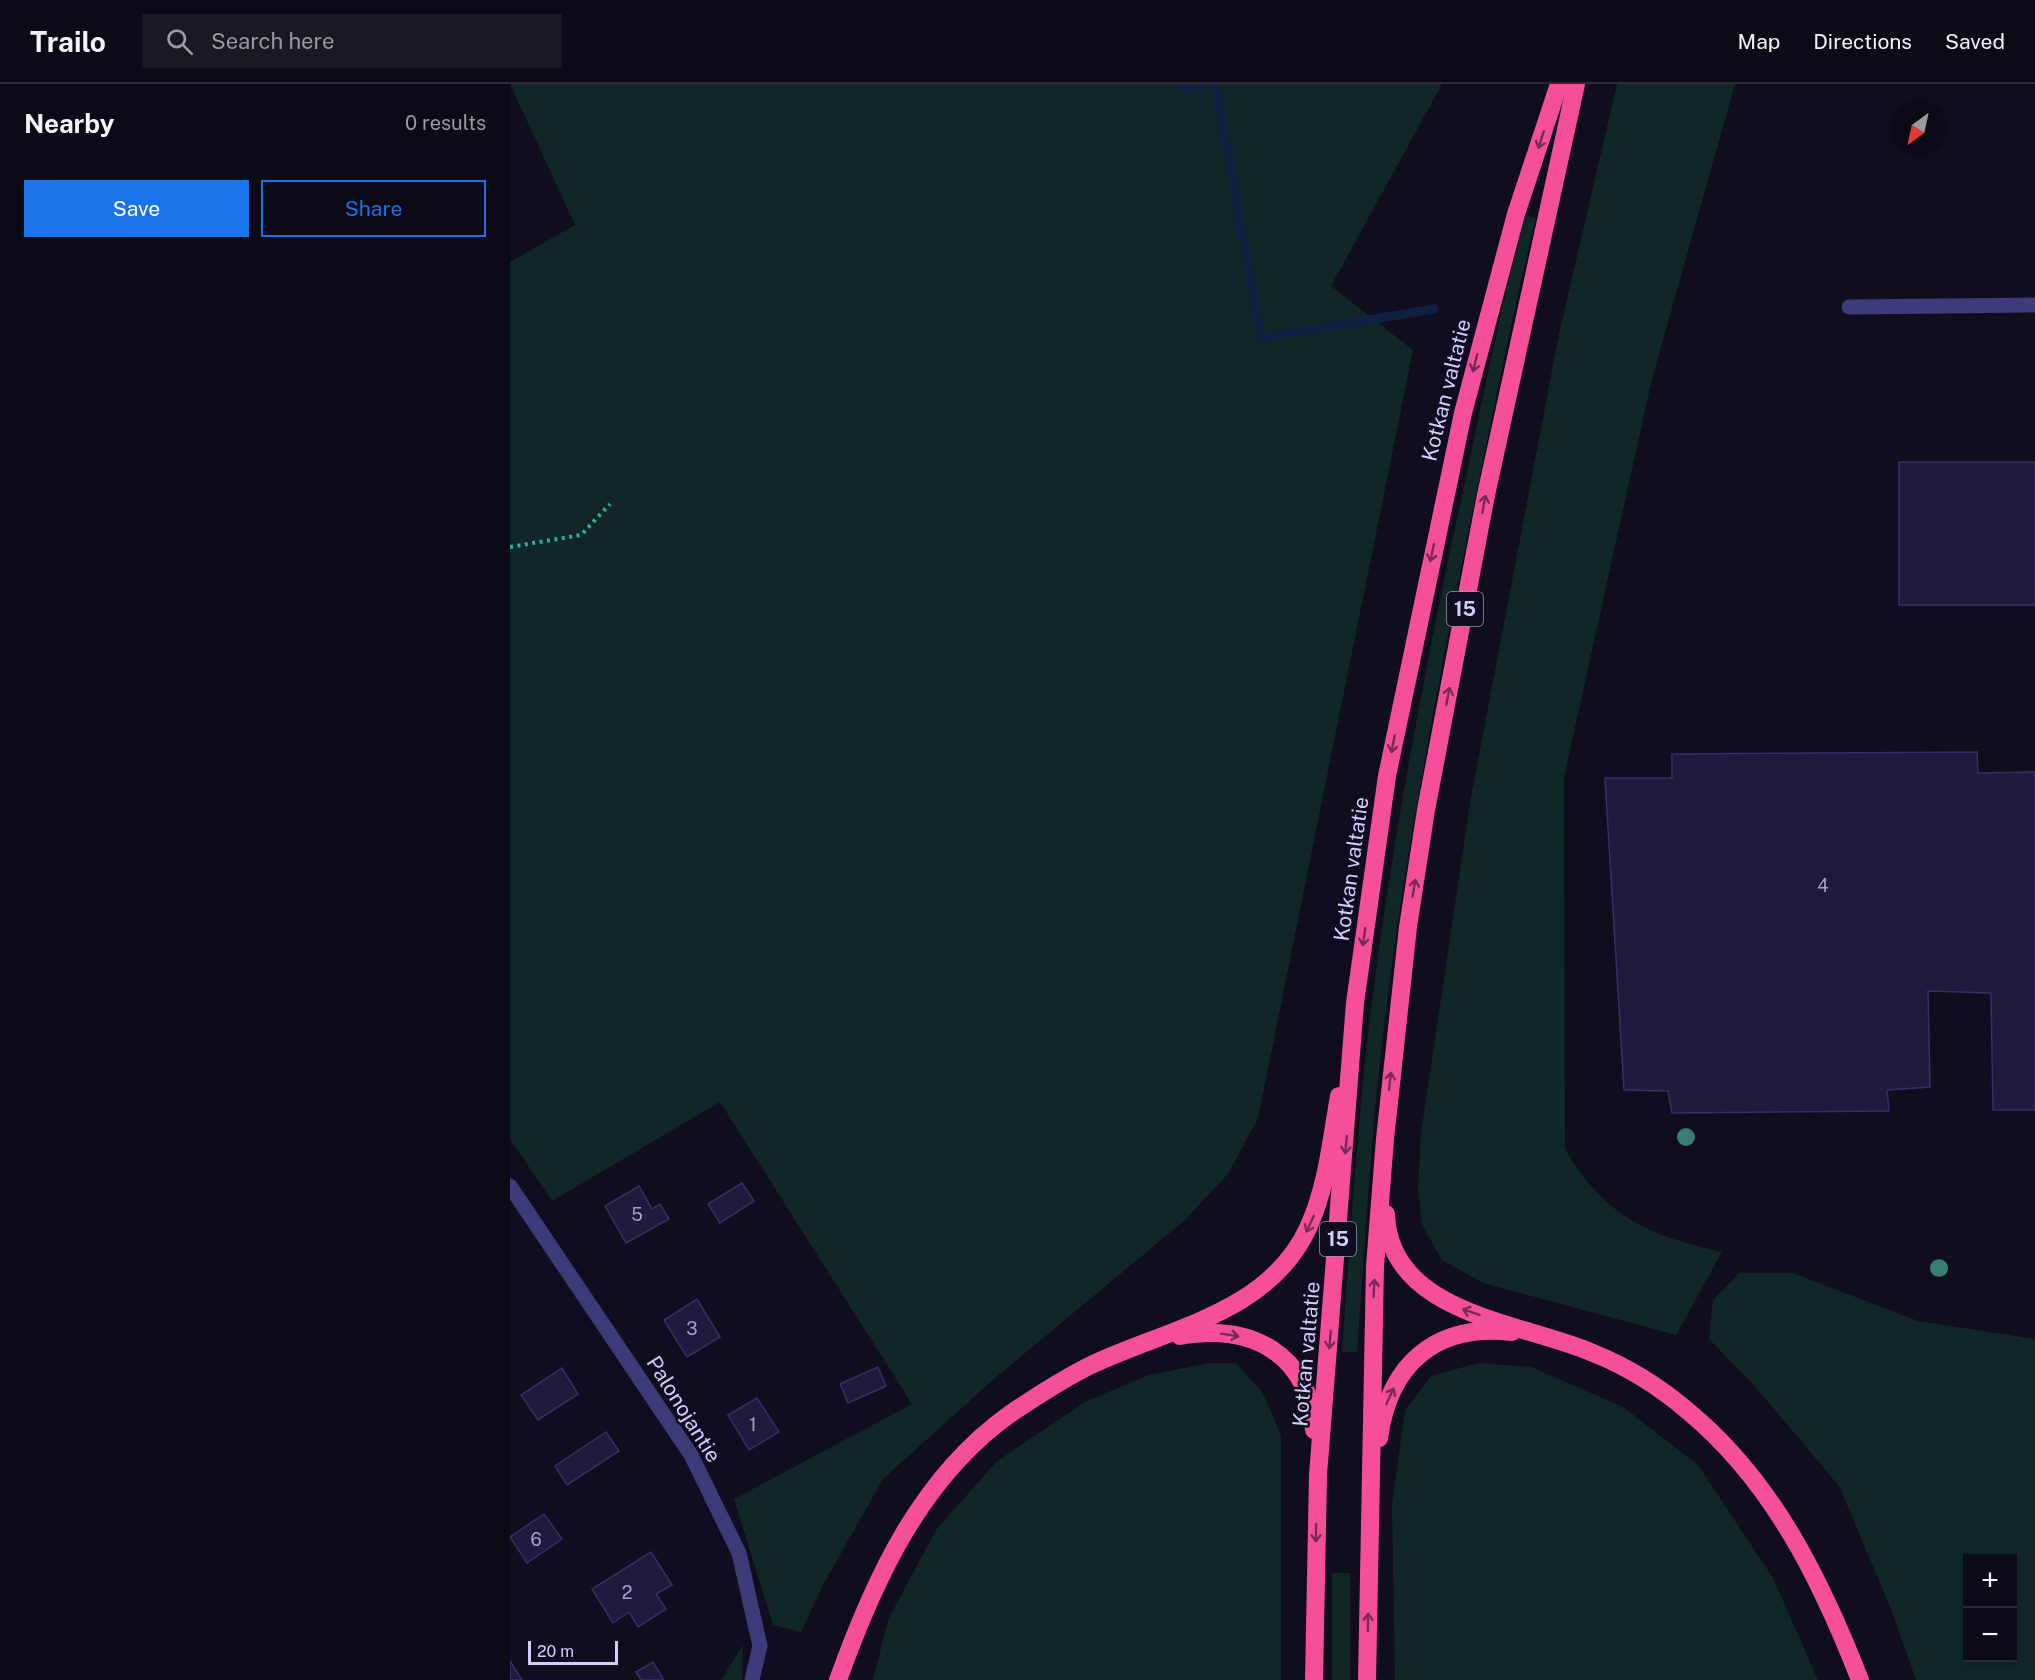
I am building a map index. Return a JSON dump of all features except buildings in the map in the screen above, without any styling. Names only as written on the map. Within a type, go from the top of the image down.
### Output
[{"type":"highway","name":"Kotkan valtatie","points":[[1314,1680],[1318,1475],[1355,1003],[1387,776],[1463,413],[1516,213],[1559,84]]},
{"type":"highway","name":"15","points":[[1367,1680],[1373,1312],[1385,1139],[1406,939],[1426,810],[1488,484],[1576,84]]},
{"type":"highway","points":[[839,1680],[892,1552],[939,1482],[972,1447],[1008,1416],[1047,1390],[1088,1367],[1230,1307],[1253,1293],[1274,1275],[1307,1231],[1325,1181],[1355,1003]]},
{"type":"highway","points":[[1385,1139],[1387,1223],[1390,1244],[1410,1276],[1424,1290],[1444,1301],[1547,1336],[1626,1368],[1690,1413],[1730,1451],[1762,1491],[1796,1540],[1837,1621],[1860,1680]]},
{"type":"highway","points":[[1371,1494],[1381,1423],[1388,1400],[1409,1364],[1424,1350],[1440,1340],[1476,1331],[1547,1336]]},
{"type":"highway","points":[[1152,1341],[1215,1333],[1261,1343],[1281,1354],[1295,1368],[1311,1402],[1318,1475]]},
{"type":"street","points":[[1849,307],[2035,305]]},
{"type":"street","name":"Palonojantie","points":[[510,1186],[691,1455],[739,1553],[760,1646],[752,1680]]},
{"type":"path","points":[[510,547],[581,536],[610,504]]},
{"type":"green space","points":[[510,84],[1442,84],[1331,286],[1413,350],[1258,1118],[1228,1174],[1184,1221],[995,1378],[883,1479],[823,1585],[801,1632],[773,1625],[734,1499],[912,1404],[720,1102],[552,1201],[510,1139],[510,262],[575,225]]},
{"type":"green space","points":[[1617,84],[1735,84],[1652,379],[1564,777],[1565,1149],[1596,1191],[1631,1220],[1672,1238],[1722,1252],[1676,1335],[1483,1283],[1442,1260],[1422,1225],[1418,1188],[1421,1133],[1471,797],[1559,334]]},
{"type":"green space","points":[[1525,215],[1536,218],[1509,336],[1456,594],[1422,775],[1393,957],[1376,1101],[1357,1352],[1342,1352],[1365,1059],[1389,884],[1436,618],[1493,350]]},
{"type":"green space","points":[[1739,1273],[1793,1273],[1918,1321],[2035,1339],[2035,1680],[1916,1680],[1891,1609],[1839,1486],[1753,1384],[1709,1339],[1713,1300]]},
{"type":"green space","points":[[1209,1363],[1236,1363],[1263,1393],[1281,1435],[1281,1680],[873,1680],[888,1620],[936,1530],[996,1462],[1087,1401],[1149,1375]]},
{"type":"green space","points":[[1478,1363],[1531,1367],[1623,1407],[1698,1465],[1773,1578],[1818,1680],[1395,1680],[1392,1503],[1405,1410],[1431,1376]]},
{"type":"green space","points":[[1332,1573],[1350,1573],[1350,1680],[1332,1680]]},
{"type":"green space","points":[[743,1645],[742,1680],[721,1680]]},
{"type":"waterway","points":[[1180,84],[1184,88],[1206,84]]},
{"type":"waterway","points":[[1215,84],[1261,338],[1434,309]]}]
